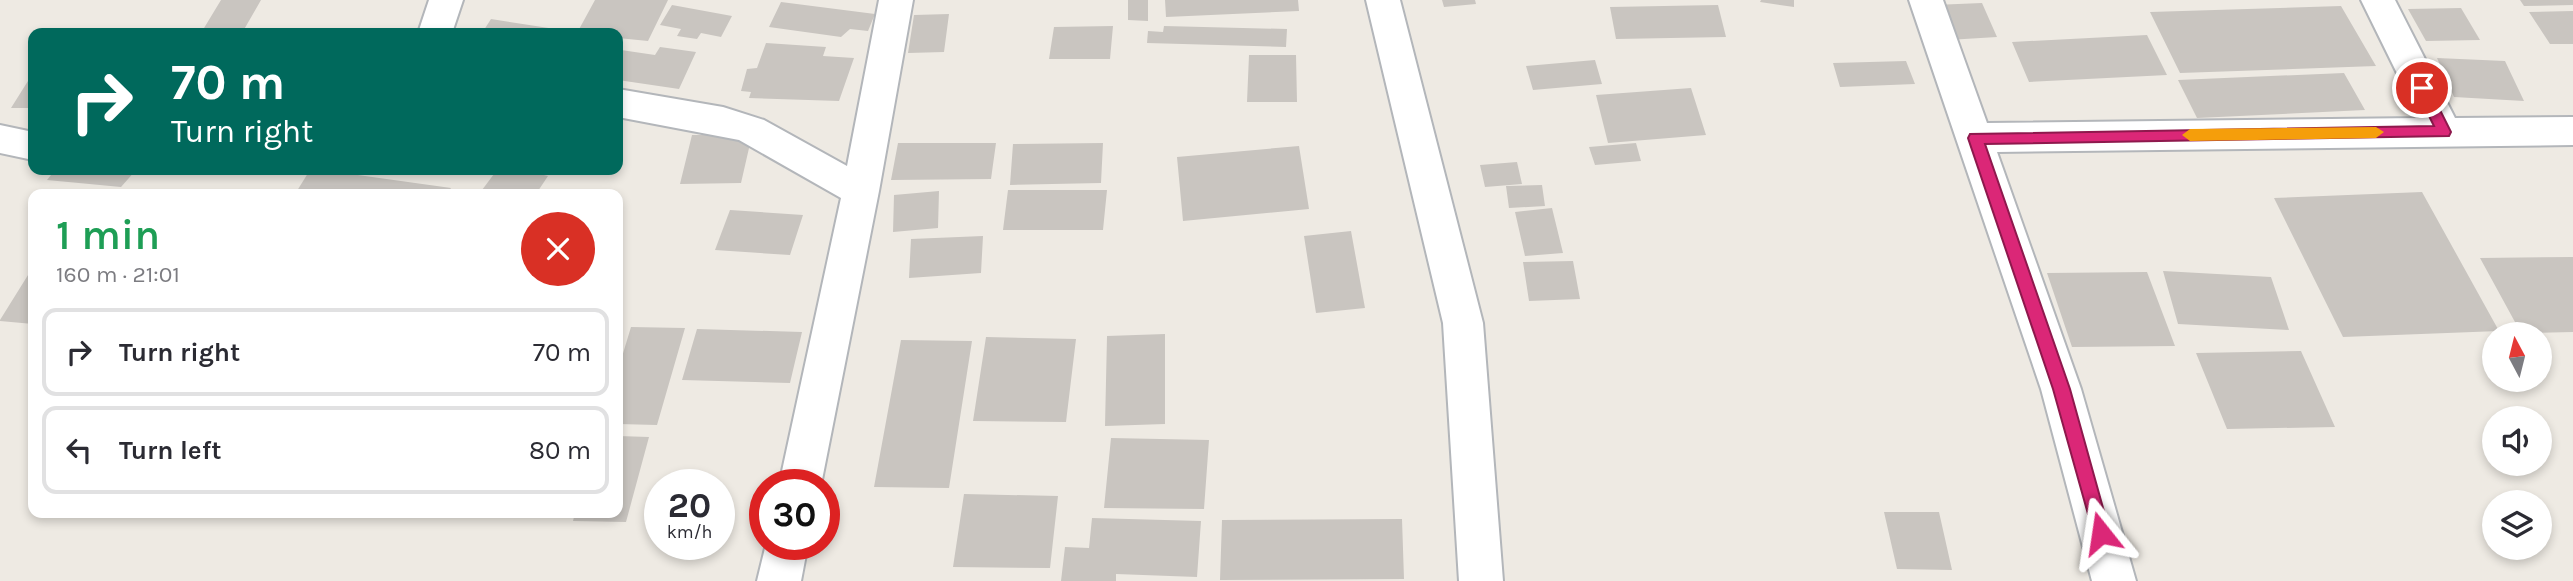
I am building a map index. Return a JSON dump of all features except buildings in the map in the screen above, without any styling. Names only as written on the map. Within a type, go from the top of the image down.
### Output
[{"type":"street","points":[[437,28],[446,0]]},
{"type":"street","points":[[803,469],[861,191],[896,0]]},
{"type":"street","points":[[1383,0],[1463,323],[1481,581]]},
{"type":"street","points":[[1926,0],[2061,389],[2114,581]]},
{"type":"street","points":[[2378,0],[2444,132]]},
{"type":"street","points":[[623,104],[723,121],[751,130],[861,191]]},
{"type":"street","points":[[1975,138],[2573,131]]},
{"type":"street","points":[[0,139],[28,145]]},
{"type":"street","points":[[779,581],[784,560]]},
{"type":"slow traffic","points":[[2190,135],[2376,132]]},
{"type":"route","points":[[2101,533],[2061,389],[1975,138],[2444,132],[2422,88]]}]
